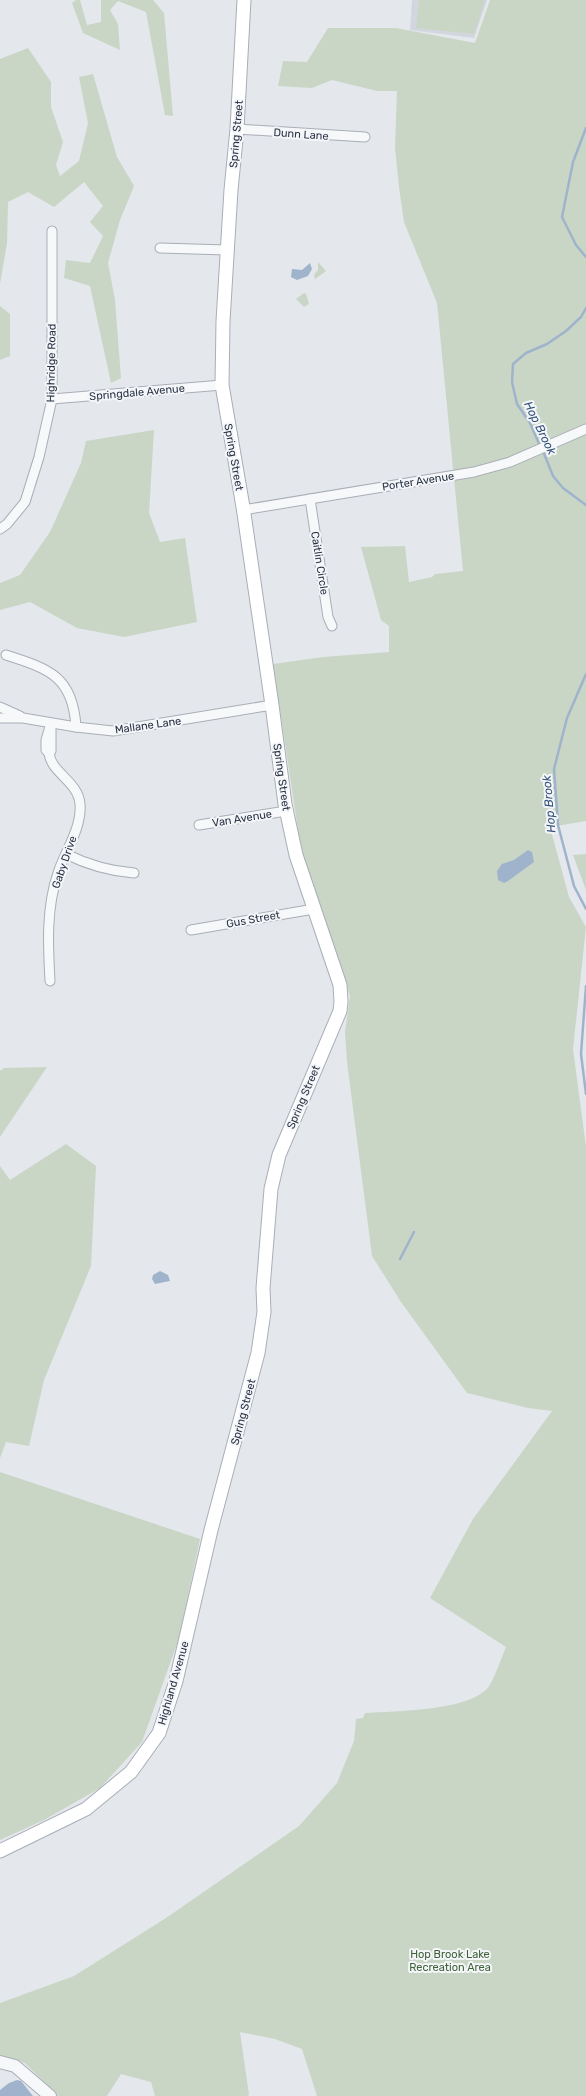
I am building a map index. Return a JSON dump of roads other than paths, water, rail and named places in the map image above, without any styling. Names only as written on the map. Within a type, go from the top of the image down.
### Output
[{"type":"main road","name":"Spring Street","points":[[211,1530],[259,1347],[264,1312],[263,1288],[271,1189],[279,1155],[330,1036],[341,1002],[340,985],[296,855],[286,811],[272,704],[243,510],[222,385],[223,320],[227,250],[237,129],[244,0]]},
{"type":"main road","name":"Highland Avenue","points":[[0,1851],[86,1809],[131,1772],[159,1733],[176,1681],[211,1530]]},
{"type":"street","name":"Dunn Lane","points":[[237,129],[365,137]]},
{"type":"street","name":"Highridge Road","points":[[0,529],[7,524],[25,502],[39,457],[52,399],[52,231]]},
{"type":"street","points":[[160,248],[227,250]]},
{"type":"street","name":"Springdale Avenue","points":[[52,399],[222,385]]},
{"type":"street","name":"Porter Avenue","points":[[243,510],[474,472],[524,456],[586,429]]},
{"type":"street","name":"Caitlin Circle","points":[[310,499],[328,617],[332,626]]},
{"type":"street","points":[[6,656],[30,663],[50,673],[66,686],[75,706],[76,727]]},
{"type":"street","name":"Mallane Lane","points":[[0,718],[23,718],[76,727],[113,731],[272,704]]},
{"type":"street","name":"Mallane Lane","points":[[0,707],[23,718]]},
{"type":"street","name":"Gaby Drive","points":[[50,981],[48,943],[50,912],[58,873],[78,822],[80,803],[75,788],[52,763],[49,753],[46,750],[46,740],[51,722]]},
{"type":"street","name":"Van Avenue","points":[[199,825],[286,811]]},
{"type":"street","points":[[66,854],[98,868],[110,871],[134,873]]},
{"type":"street","name":"Gus Street","points":[[191,930],[314,909]]},
{"type":"street","points":[[0,2062],[15,2066],[50,2096]]},
{"type":"water","points":[[310,263],[312,269],[308,276],[297,280],[291,277],[292,269],[302,270]]},
{"type":"water","points":[[528,850],[532,852],[534,862],[504,883],[498,880],[497,871],[502,864],[514,860]]},
{"type":"water","points":[[160,1271],[168,1275],[170,1281],[155,1284],[152,1279],[153,1275]]},
{"type":"water","points":[[17,2080],[21,2081],[33,2096],[0,2096],[0,2090],[9,2083]]},
{"type":"waterway","name":"Hop Brook","points":[[586,128],[573,162],[562,217],[576,245],[586,257]]},
{"type":"waterway","name":"Hop Brook","points":[[540,446],[530,423],[517,404],[512,382],[513,364],[526,353],[547,344],[566,331],[581,317],[586,308]]},
{"type":"waterway","name":"Hop Brook","points":[[543,451],[553,476],[563,488],[586,505]]},
{"type":"waterway","name":"Hop Brook","points":[[586,674],[567,718],[554,769],[558,825],[574,886],[586,909]]},
{"type":"waterway","name":"Hop Brook","points":[[586,986],[581,1054],[586,1094]]},
{"type":"waterway","points":[[400,1259],[414,1232]]},
{"type":"park label","name":"Hop Brook Lake Recreation Area","points":[[450,1960]]}]
